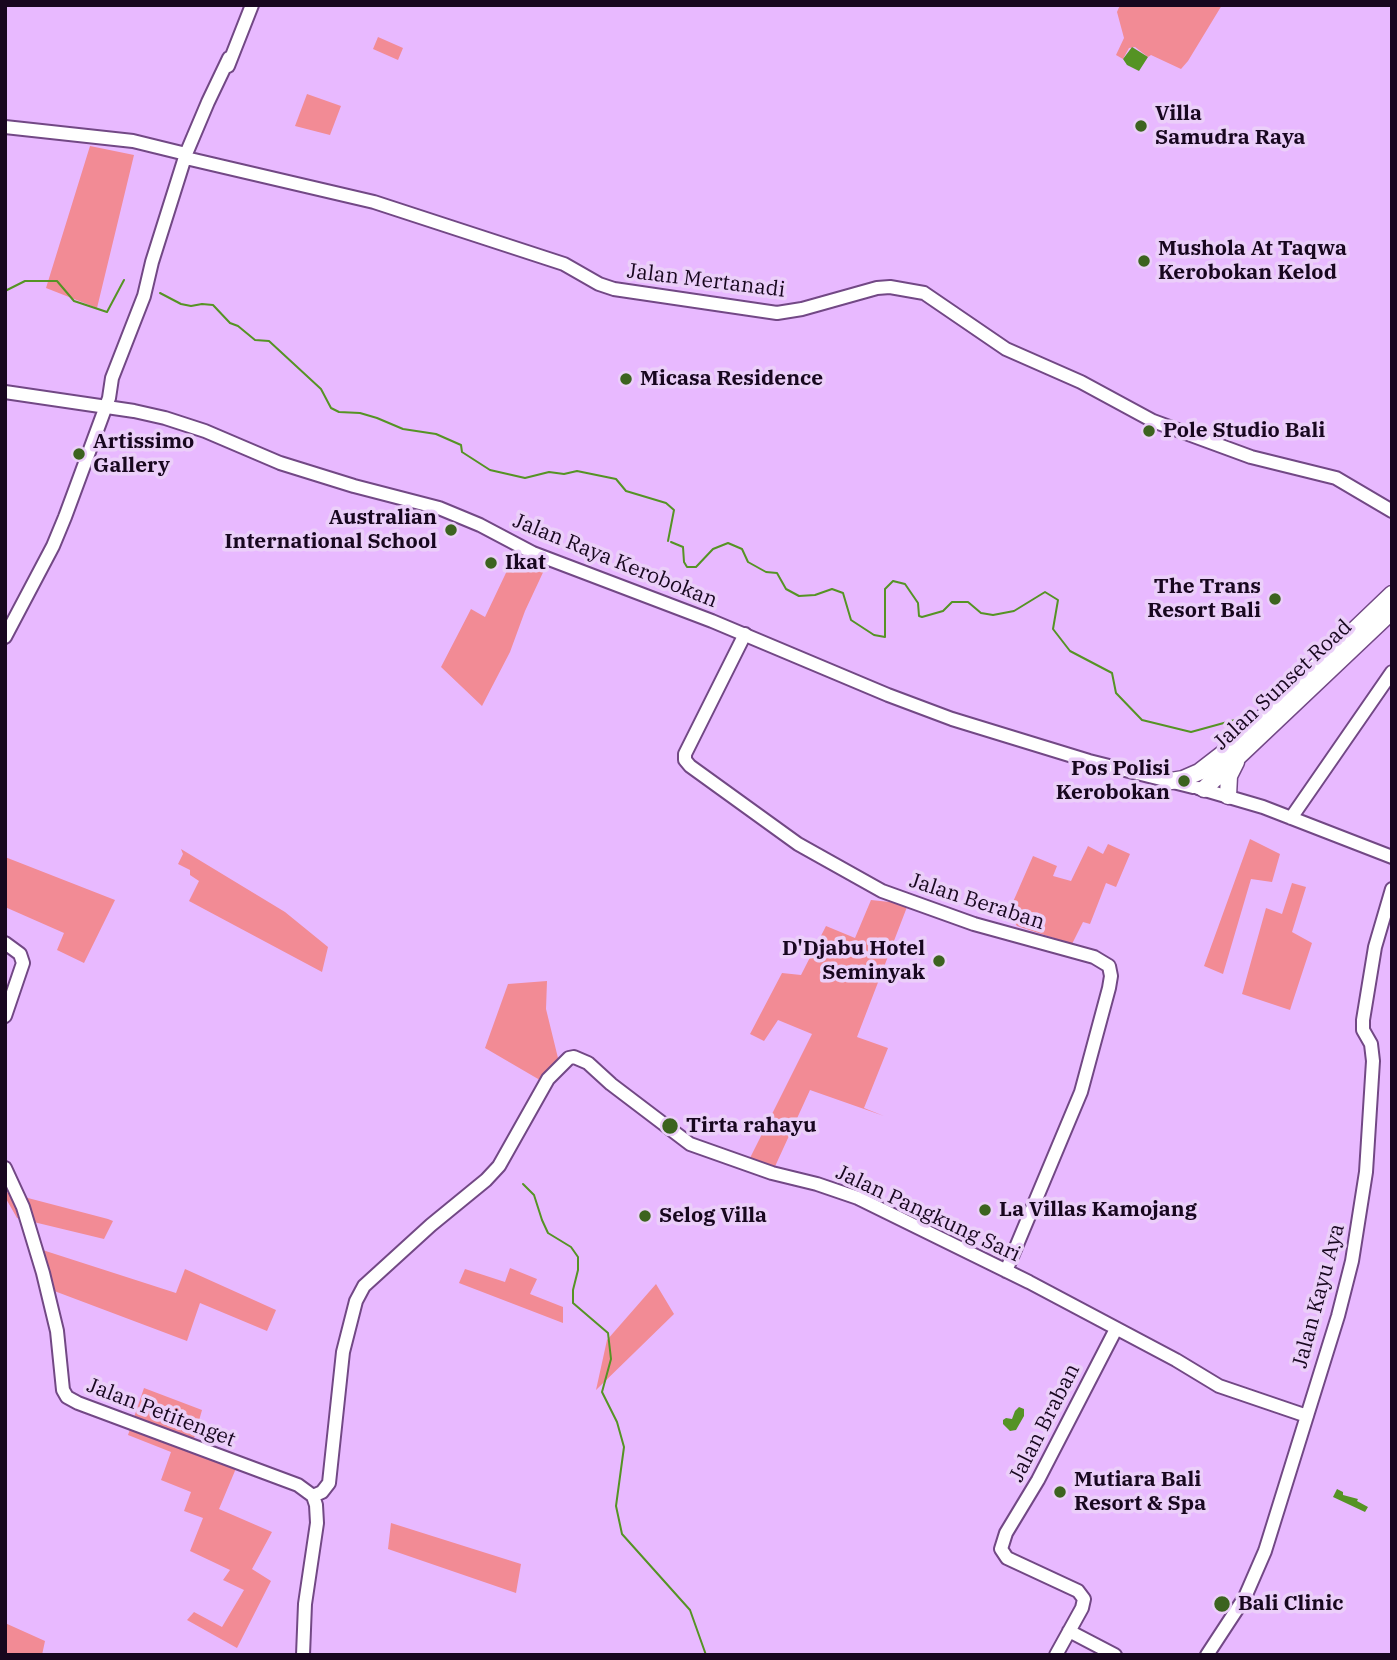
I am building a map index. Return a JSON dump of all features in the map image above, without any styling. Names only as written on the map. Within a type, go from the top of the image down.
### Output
[{"type":"highway","name":"Jalan Sunset Road","points":[[1337,656],[1392,594]]},
{"type":"highway","name":"Jalan Sunset Road","points":[[1240,747],[1337,656],[1392,611]]},
{"type":"highway","points":[[1171,781],[1199,772],[1240,747]]},
{"type":"highway","points":[[1199,788],[1240,747]]},
{"type":"highway","points":[[1229,797],[1228,776],[1240,747]]},
{"type":"street","points":[[5,637],[53,547],[111,387],[117,380],[146,306],[188,156],[218,78],[253,5]]},
{"type":"street","name":"Jalan Mertanadi","points":[[5,127],[133,141],[374,202],[564,264],[604,286],[631,292],[777,313],[803,309],[853,293],[881,288],[924,293],[997,344],[1081,382],[1170,428],[1251,457],[1336,478],[1392,511]]},
{"type":"street","name":"Jalan Raya Kerobokan","points":[[5,392],[147,414],[178,422],[280,463],[451,512],[533,553],[745,634],[888,695],[952,719],[1089,761],[1199,788]]},
{"type":"street","points":[[87,404],[97,413],[96,429]]},
{"type":"street","name":"Jalan Beraban","points":[[745,634],[685,754],[685,760],[694,769],[797,844],[881,891],[974,924],[1094,957],[1109,966],[1109,988],[1081,1092],[1006,1271]]},
{"type":"street","points":[[1291,818],[1392,672]]},
{"type":"street","points":[[1199,788],[1291,818],[1392,857]]},
{"type":"street","name":"Jalan Kayu Aya","points":[[1207,1655],[1245,1597],[1265,1551],[1338,1316],[1355,1242],[1366,1172],[1373,1060],[1371,1044],[1363,1030],[1363,1020],[1375,947],[1392,888]]},
{"type":"street","points":[[5,943],[20,954],[23,963],[5,1016]]},
{"type":"street","name":"Jalan Pangkung Sari","points":[[313,1496],[322,1492],[329,1483],[343,1352],[351,1317],[364,1286],[430,1225],[486,1180],[499,1166],[516,1139],[538,1092],[569,1058],[577,1057],[690,1144],[772,1173],[858,1198],[1006,1271],[1176,1360],[1219,1386],[1307,1416]]},
{"type":"street","name":"Jalan Petitenget","points":[[5,1168],[23,1207],[43,1273],[57,1331],[67,1397],[299,1485],[313,1496]]},
{"type":"street","name":"Jalan Braban","points":[[1069,1631],[1083,1605],[1081,1594],[1007,1558],[1001,1549],[1006,1533],[1038,1480],[1116,1329]]},
{"type":"street","points":[[303,1655],[305,1604],[317,1523],[313,1496]]},
{"type":"street","points":[[1056,1655],[1069,1631],[1115,1655]]},
{"type":"shaded area","points":[[1120,5],[1222,5],[1181,69],[1151,55],[1148,57],[1135,47],[1129,48],[1123,59],[1116,55],[1124,38],[1117,12]]},
{"type":"shaded area","points":[[378,37],[403,48],[398,60],[373,49]]},
{"type":"shaded area","points":[[1132,47],[1148,57],[1139,71],[1127,65],[1123,59]]},
{"type":"shaded area","points":[[307,94],[341,106],[330,135],[295,126]]},
{"type":"shaded area","points":[[90,146],[134,155],[97,308],[46,288]]},
{"type":"shaded area","points":[[514,556],[546,566],[510,652],[482,706],[441,667],[471,609],[485,617]]},
{"type":"shaded area","points":[[1250,839],[1280,854],[1272,882],[1251,879],[1223,974],[1204,966]]},
{"type":"shaded area","points":[[1108,844],[1130,854],[1116,887],[1106,883],[1090,924],[1083,922],[1072,944],[1017,926],[1013,920],[1006,918],[1033,856],[1057,866],[1053,876],[1071,881],[1088,846],[1103,854]]},
{"type":"shaded area","points":[[181,849],[285,912],[328,947],[322,972],[189,901],[199,881],[190,875],[190,870],[178,864],[183,854]]},
{"type":"shaded area","points":[[5,857],[115,900],[84,963],[57,950],[64,933],[5,907]]},
{"type":"shaded area","points":[[1292,883],[1306,887],[1292,932],[1312,943],[1290,1010],[1242,994],[1266,908],[1282,914]]},
{"type":"shaded area","points":[[871,900],[899,903],[907,907],[857,1037],[888,1048],[864,1108],[884,1116],[810,1090],[772,1173],[780,1181],[744,1170],[812,1034],[778,1020],[764,1041],[750,1034],[782,973],[801,975],[826,926],[855,938]]},
{"type":"shaded area","points":[[547,981],[546,1009],[558,1058],[569,1062],[545,1083],[485,1048],[508,984]]},
{"type":"shaded area","points":[[5,1192],[113,1221],[104,1239],[17,1218]]},
{"type":"shaded area","points":[[27,1245],[176,1293],[185,1269],[276,1310],[267,1331],[200,1303],[187,1341],[41,1286]]},
{"type":"shaded area","points":[[510,1268],[537,1279],[530,1294],[563,1307],[563,1323],[459,1283],[465,1269],[505,1282]]},
{"type":"shaded area","points":[[656,1284],[674,1314],[596,1390],[607,1340]]},
{"type":"shaded area","points":[[144,1388],[202,1410],[191,1449],[237,1466],[219,1509],[272,1532],[252,1569],[271,1581],[237,1648],[187,1620],[194,1612],[222,1627],[244,1590],[223,1580],[230,1570],[190,1551],[203,1518],[184,1511],[191,1492],[161,1480],[171,1452],[128,1435]]},
{"type":"shaded area","points":[[1019,1407],[1024,1409],[1024,1416],[1016,1430],[1010,1431],[1003,1424],[1003,1420],[1012,1419]]},
{"type":"shaded area","points":[[1337,1489],[1343,1492],[1343,1495],[1358,1499],[1357,1501],[1368,1507],[1365,1512],[1333,1497]]},
{"type":"shaded area","points":[[391,1523],[521,1564],[516,1593],[388,1549]]},
{"type":"shaded area","points":[[5,1623],[45,1641],[42,1655],[5,1655]]},
{"type":"waterway","points":[[5,291],[25,281],[57,281],[74,301],[107,312],[124,280]]},
{"type":"waterway","points":[[160,293],[181,304],[213,305],[230,323],[255,340],[269,341],[321,389],[331,408],[339,412],[360,413],[403,429],[436,434],[461,445],[462,452],[490,470],[525,478],[549,472],[564,474],[577,471],[616,479],[626,491],[666,503],[674,510],[668,541]]},
{"type":"waterway","points":[[671,542],[683,547],[687,567],[696,567],[713,549],[728,543],[742,549],[748,562],[766,572],[777,573],[786,589],[799,596],[815,595],[832,589],[843,593],[851,620],[874,635],[885,637],[885,589],[893,581],[905,584],[918,603],[919,616],[922,617],[943,611],[952,602],[968,602],[981,613],[993,615],[1014,611],[1045,592],[1058,600],[1053,629],[1070,651],[1112,673],[1116,693],[1142,720],[1191,732],[1242,718]]},
{"type":"waterway","points":[[523,1184],[534,1195],[548,1233],[571,1247],[578,1257],[573,1303],[608,1333],[611,1359],[602,1392],[617,1422],[624,1447],[616,1506],[622,1534],[690,1610],[706,1655]]},
{"type":"place","name":"Villa Samudra Raya","points":[[1141,126]]},
{"type":"place","name":"Mushola At Taqwa Kerobokan Kelod","points":[[1144,261]]},
{"type":"place","name":"Micasa Residence","points":[[626,379]]},
{"type":"place","name":"Pole Studio Bali","points":[[1149,431]]},
{"type":"place","name":"Artissimo Gallery","points":[[79,454]]},
{"type":"place","name":"Australian International School","points":[[451,530]]},
{"type":"place","name":"Ikat","points":[[491,563]]},
{"type":"place","name":"The Trans Resort Bali","points":[[1275,599]]},
{"type":"place","name":"Pos Polisi Kerobokan","points":[[1184,781]]},
{"type":"place","name":"D'Djabu Hotel Seminyak","points":[[939,961]]},
{"type":"place","name":"Tirta rahayu","points":[[670,1126]]},
{"type":"place","name":"La Villas Kamojang","points":[[985,1210]]},
{"type":"place","name":"Selog Villa","points":[[645,1216]]},
{"type":"place","name":"Mutiara Bali Resort & Spa","points":[[1060,1492]]},
{"type":"place","name":"Bali Clinic","points":[[1222,1604]]}]
